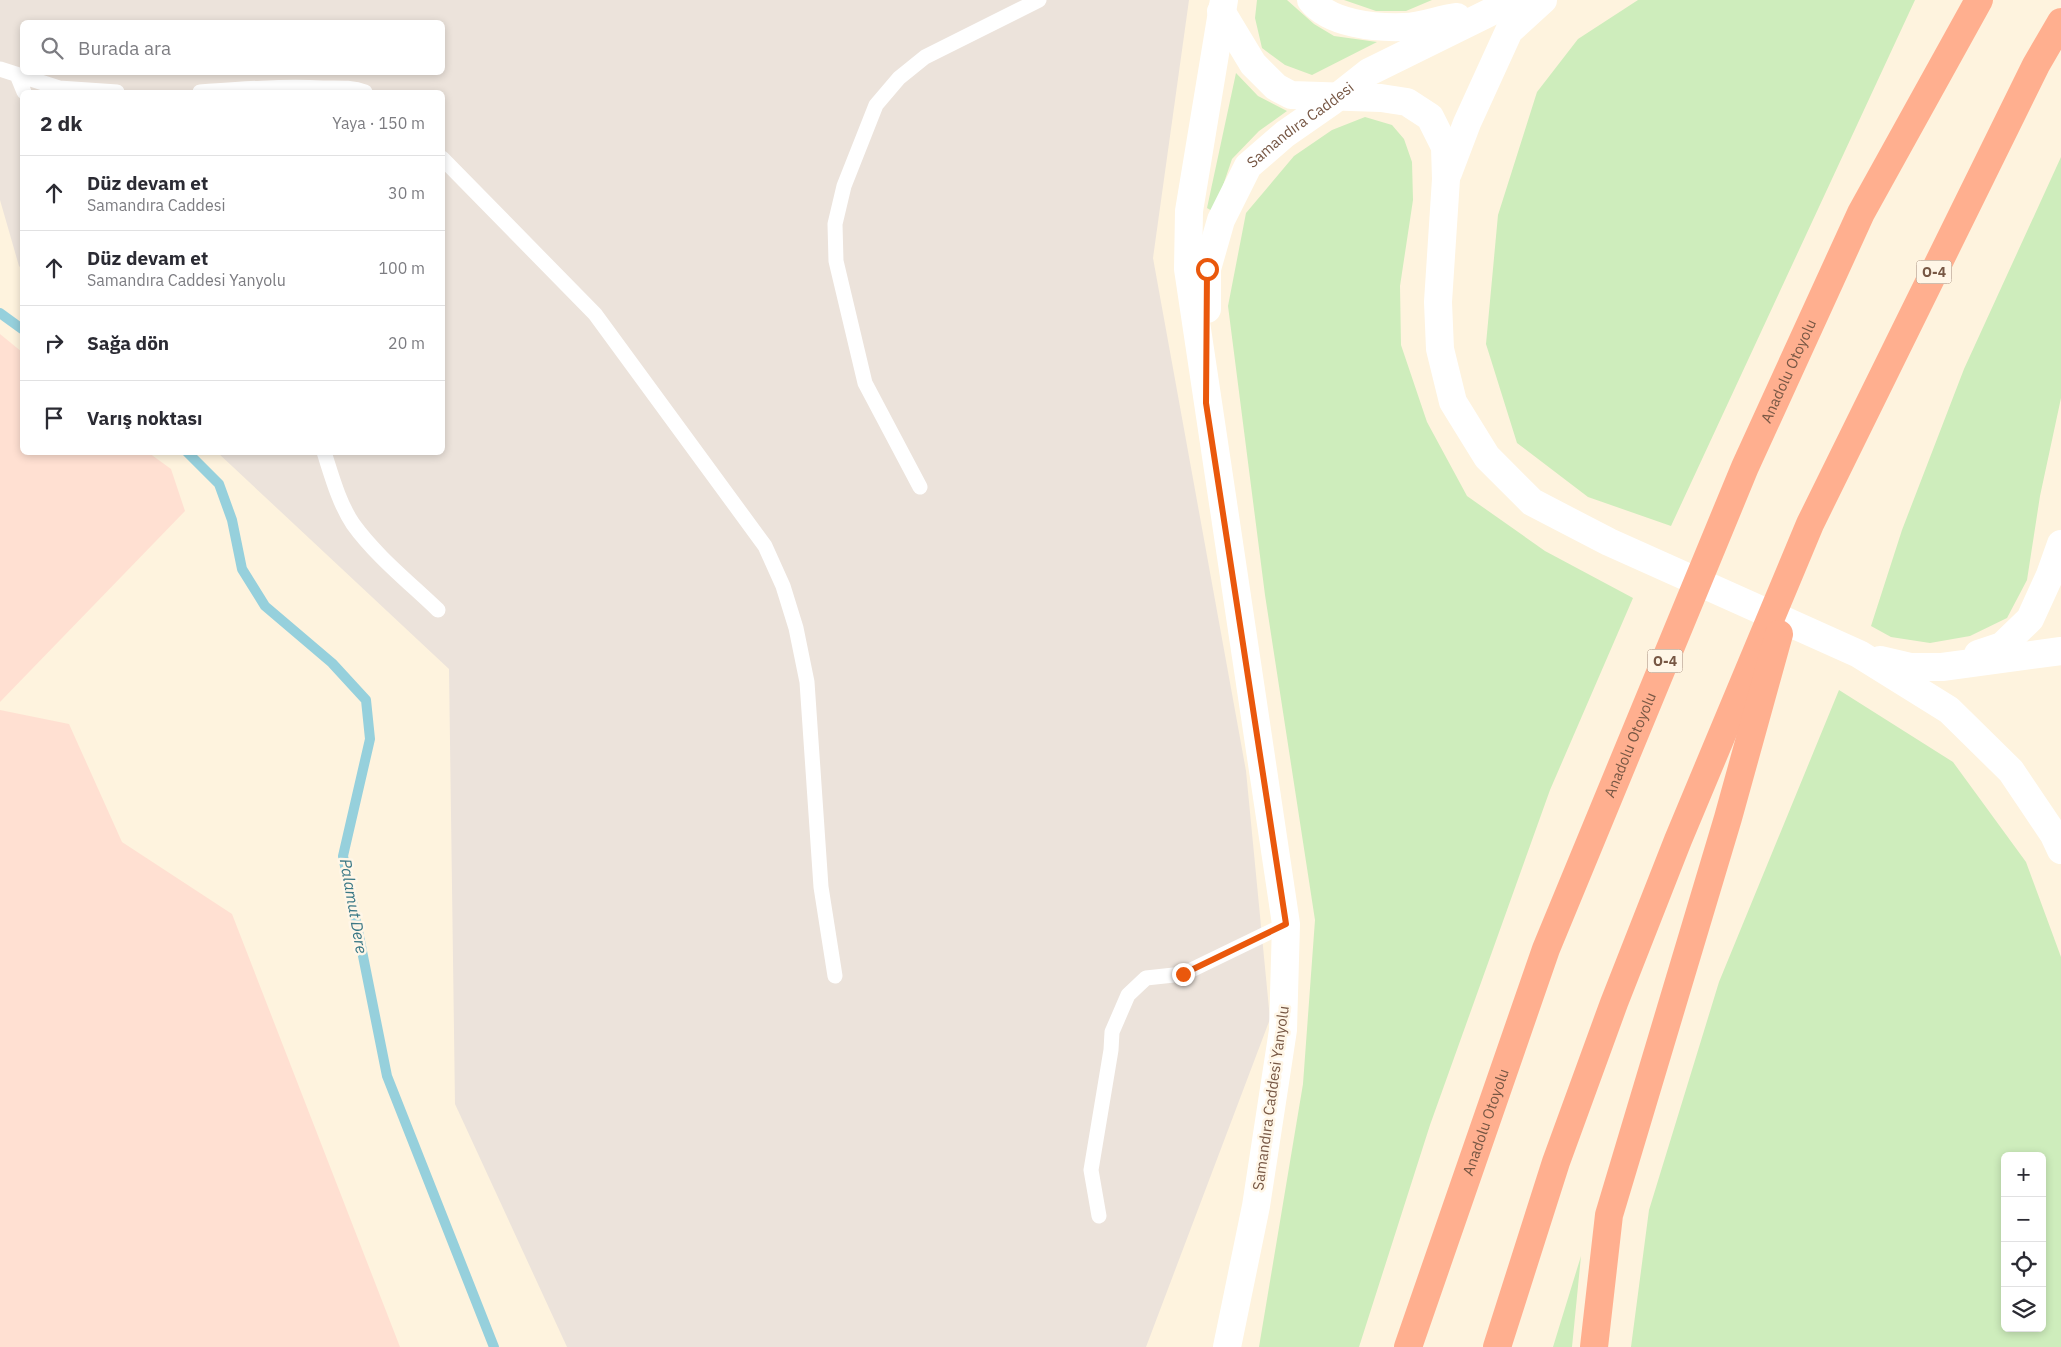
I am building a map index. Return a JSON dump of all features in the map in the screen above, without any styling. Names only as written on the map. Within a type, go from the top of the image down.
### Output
[{"type":"highway","name":"Anadolu Otoyolu","points":[[1408,1347],[1546,949],[1745,467],[1861,213],[1979,0]]},
{"type":"highway","name":"O-4","points":[[1497,1347],[1556,1162],[1614,1003],[1678,840],[1810,524],[2036,65],[2061,22]]},
{"type":"highway","points":[[1594,1347],[1609,1215],[1728,818],[1810,524]]},
{"type":"main road","points":[[1311,0],[1318,9],[1356,24],[1405,27],[1448,18],[1484,15]]},
{"type":"main road","name":"Samandıra Caddesi","points":[[1206,403],[1207,269],[1221,220],[1248,166],[1286,134],[1337,98],[1369,72],[1516,0]]},
{"type":"main road","points":[[1446,179],[1467,123],[1509,31],[1543,0]]},
{"type":"main road","points":[[1223,5],[1253,64],[1276,88],[1290,95],[1381,98],[1407,102],[1430,118],[1445,147],[1446,179],[1438,302],[1440,349],[1453,402],[1487,457],[1532,502],[1609,542],[1859,654],[1950,710],[2011,771],[2054,835],[2061,850]]},
{"type":"main road","points":[[1206,403],[1188,269],[1189,211],[1223,5]]},
{"type":"main road","name":"Samandıra Caddesi Yanyolu","points":[[1206,403],[1286,924],[1283,1030],[1256,1206],[1227,1347]]},
{"type":"main road","points":[[1942,667],[2002,646],[2030,619],[2050,575],[2061,544]]},
{"type":"main road","points":[[1859,654],[1910,667],[1942,667],[2061,651]]},
{"type":"lane","points":[[920,487],[865,383],[836,261],[835,224],[844,186],[876,105],[899,78],[925,57],[1038,0]]},
{"type":"lane","points":[[0,69],[60,88],[88,90]]},
{"type":"lane","points":[[17,75],[23,90]]},
{"type":"lane","points":[[228,90],[311,87],[359,90]]},
{"type":"lane","points":[[445,161],[595,314],[765,546],[783,586],[796,628],[807,682],[821,887],[834,976]]},
{"type":"lane","points":[[325,455],[340,499],[353,523],[368,542],[438,610]]},
{"type":"lane","points":[[1099,1216],[1091,1170],[1111,1050],[1112,1032],[1128,995],[1146,978],[1183,974],[1286,924]]},
{"type":"shaded area","points":[[0,0],[1189,0],[1153,258],[1246,771],[1270,1019],[1146,1347],[567,1347],[455,1104],[449,669],[220,455],[445,455],[445,90],[20,90],[19,266],[0,200]]},
{"type":"shaded area","points":[[0,334],[20,350],[20,455],[152,455],[171,469],[185,511],[0,702]]},
{"type":"shaded area","points":[[0,710],[69,724],[122,842],[232,914],[400,1347],[0,1347]]},
{"type":"green space","points":[[1257,0],[1287,0],[1314,24],[1334,36],[1377,42],[1312,75],[1285,65],[1262,48],[1255,18]]},
{"type":"green space","points":[[1344,0],[1432,0],[1406,11],[1376,11]]},
{"type":"green space","points":[[1638,0],[1915,0],[1671,526],[1588,497],[1517,443],[1486,344],[1498,215],[1537,92],[1578,39]]},
{"type":"green space","points":[[1236,73],[1258,96],[1287,111],[1259,131],[1232,159],[1214,212],[1207,208]]},
{"type":"green space","points":[[1365,117],[1392,125],[1404,139],[1412,162],[1413,200],[1400,286],[1401,345],[1427,422],[1467,496],[1545,551],[1633,598],[1550,790],[1430,1125],[1359,1347],[1259,1347],[1303,1084],[1315,920],[1265,595],[1228,306],[1246,213],[1294,156],[1332,130]]},
{"type":"green space","points":[[2061,157],[2061,398],[2040,496],[2027,580],[2007,618],[1970,636],[1930,643],[1891,637],[1871,626],[1902,530],[1964,369]]},
{"type":"green space","points":[[1839,690],[1953,762],[2026,862],[2061,957],[2061,1347],[1631,1347],[1649,1210],[1719,982]]},
{"type":"green space","points":[[1581,1256],[1572,1347],[1553,1347]]},
{"type":"waterway","name":"Palamut Dere","points":[[0,313],[20,328]]},
{"type":"waterway","name":"Palamut Dere","points":[[190,455],[219,484],[232,520],[242,569],[265,606],[332,663],[366,700],[370,739],[343,856],[387,1076],[494,1347]]},
{"type":"route","points":[[1183,974],[1286,924],[1206,403],[1207,269]]}]
